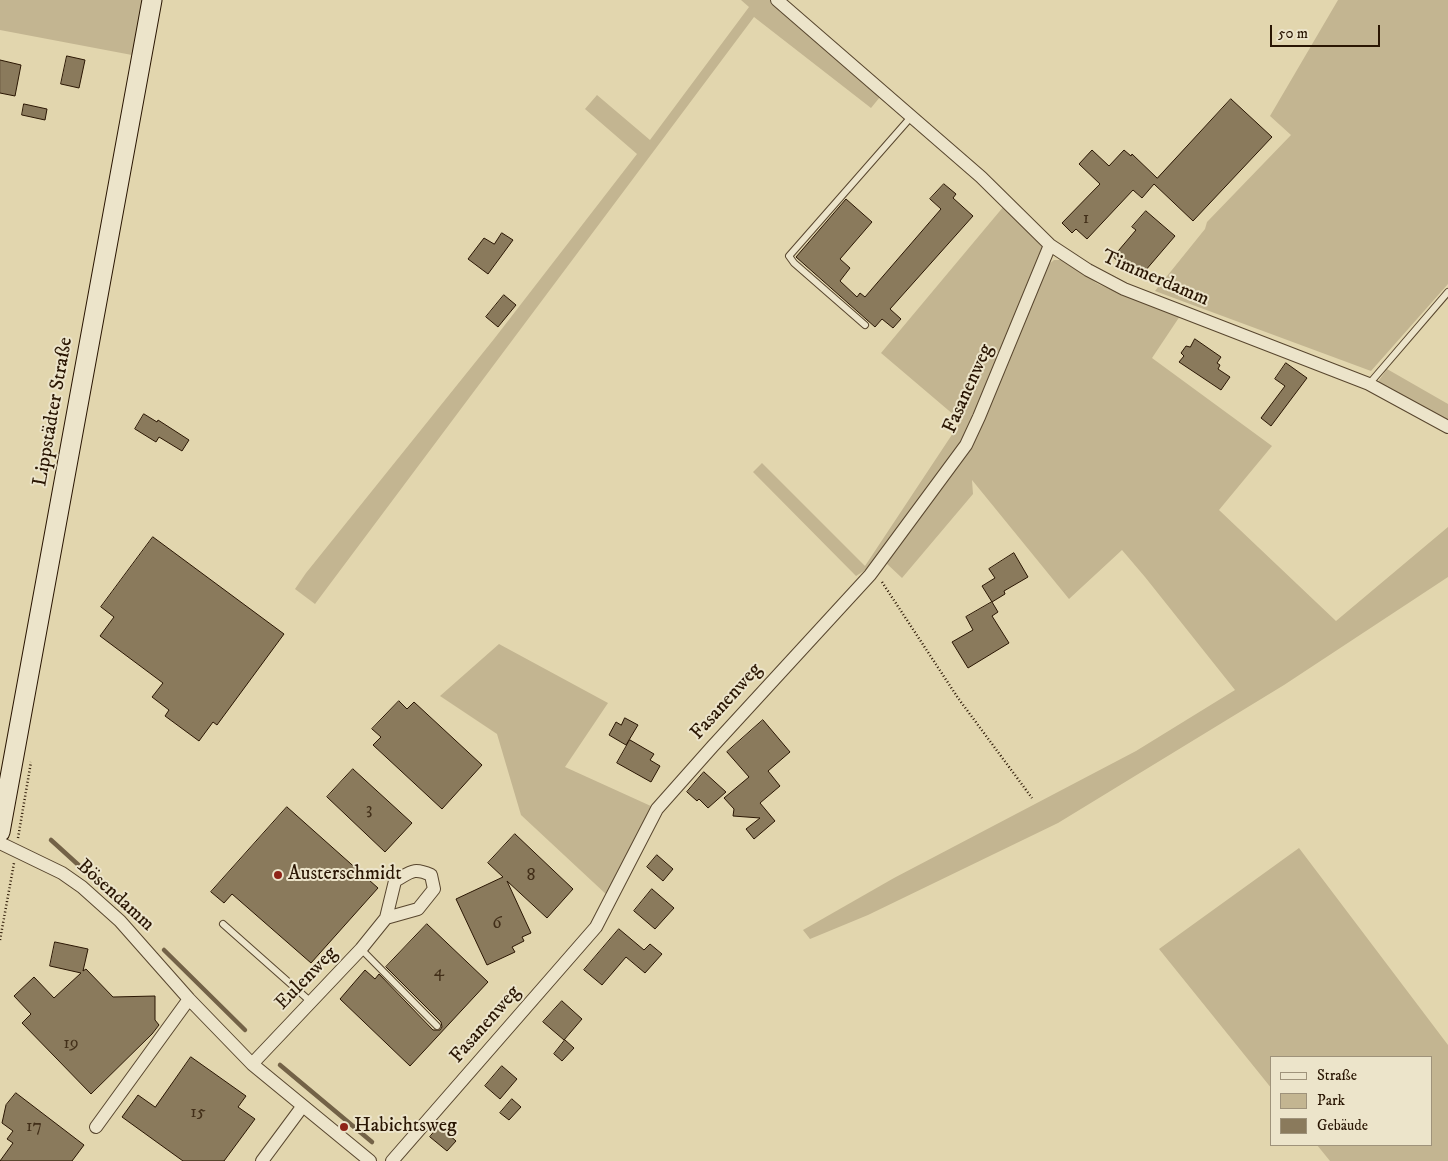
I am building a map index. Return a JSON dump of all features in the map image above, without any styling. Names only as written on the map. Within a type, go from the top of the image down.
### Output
[{"type":"main road","name":"Lippstädter Straße","points":[[0,832],[152,0]]},
{"type":"street","name":"Timmerdamm","points":[[777,0],[981,176],[1050,245],[1088,270],[1124,290],[1369,384],[1448,427]]},
{"type":"street","name":"Fasanenweg","points":[[392,1161],[596,928],[657,809],[872,572],[966,445],[1050,245]]},
{"type":"street","name":"Bösendamm","points":[[0,843],[62,873],[82,887],[120,920],[189,999],[252,1064],[370,1161]]},
{"type":"street","name":"Eulenweg","points":[[252,1064],[361,949],[386,918]]},
{"type":"street","points":[[96,1127],[189,999]]},
{"type":"street","points":[[262,1161],[302,1107]]},
{"type":"lane","points":[[865,325],[794,263],[789,256],[911,117]]},
{"type":"lane","points":[[1369,384],[1448,292]]},
{"type":"lane","points":[[223,924],[311,1002]]},
{"type":"lane","points":[[361,949],[437,1026]]},
{"type":"path","points":[[872,572],[878,577],[958,698],[1032,798]]},
{"type":"green space","points":[[0,0],[144,0],[132,55],[0,30]]},
{"type":"green space","points":[[741,0],[770,0],[880,97],[871,108],[754,17],[315,604],[295,589],[306,573],[494,339],[637,154],[585,109],[597,95],[650,140],[749,7]]},
{"type":"green space","points":[[1338,0],[1448,0],[1448,284],[1371,371],[1155,291],[1205,229],[1207,222],[1291,135],[1270,116]]},
{"type":"green space","points":[[1004,206],[1045,246],[963,444],[867,569],[856,576],[753,472],[762,463],[865,566],[961,421],[881,353]]},
{"type":"green space","points":[[1054,260],[1062,260],[1098,284],[1180,316],[1152,358],[1272,446],[1219,510],[1336,621],[1448,527],[1448,577],[1284,685],[1058,823],[868,915],[810,939],[803,930],[894,878],[1136,751],[1235,690],[1122,550],[1069,599],[972,480],[973,494],[902,578],[885,562],[970,447],[1003,371],[1005,372],[1048,265]]},
{"type":"green space","points":[[1387,369],[1448,404],[1448,420],[1377,383]]},
{"type":"green space","points":[[499,644],[608,703],[565,767],[653,807],[608,896],[521,815],[497,734],[440,696]]},
{"type":"green space","points":[[1299,848],[1448,1045],[1448,1161],[1330,1161],[1318,1146],[1433,1146],[1433,1056],[1270,1056],[1270,1087],[1159,949]]},
{"type":"building","points":[[67,56],[85,60],[79,88],[61,84]]},
{"type":"building","points":[[0,60],[21,65],[15,96],[0,93]]},
{"type":"building","points":[[1231,99],[1272,137],[1193,221],[1154,184],[1142,198],[1133,190],[1087,239],[1076,229],[1072,233],[1062,223],[1100,184],[1079,164],[1092,150],[1109,166],[1124,150],[1131,156],[1132,154],[1157,178]]},
{"type":"building","points":[[24,104],[47,109],[45,120],[22,115]]},
{"type":"building","points":[[944,184],[956,194],[953,198],[973,216],[890,309],[901,319],[893,328],[882,319],[875,327],[796,257],[846,199],[872,222],[840,259],[850,268],[840,281],[857,297],[860,293],[865,297],[941,209],[930,199]]},
{"type":"building","points":[[1146,211],[1175,236],[1139,278],[1113,257],[1136,230],[1132,227]]},
{"type":"building","points":[[502,233],[513,240],[488,274],[468,259],[484,238],[494,244]]},
{"type":"building","points":[[504,295],[516,305],[498,327],[486,317]]},
{"type":"building","points":[[1195,339],[1221,357],[1217,363],[1220,365],[1218,369],[1230,377],[1221,390],[1179,362],[1184,356],[1181,353],[1186,346],[1190,347]]},
{"type":"building","points":[[1286,363],[1307,378],[1271,426],[1261,418],[1285,386],[1275,379]]},
{"type":"building","points":[[144,414],[157,422],[158,420],[189,440],[182,451],[159,437],[156,442],[135,429]]},
{"type":"building","points":[[153,537],[284,634],[217,725],[213,722],[199,741],[165,716],[169,710],[152,697],[163,683],[100,636],[114,617],[101,607]]},
{"type":"building","points":[[1014,553],[1028,577],[1004,591],[1005,594],[992,602],[982,586],[995,578],[989,569]]},
{"type":"building","points":[[992,602],[998,612],[992,616],[1009,643],[968,668],[952,642],[973,630],[966,617]]},
{"type":"building","points":[[399,701],[407,709],[414,702],[482,765],[442,809],[373,745],[381,737],[372,729]]},
{"type":"building","points":[[625,718],[638,725],[626,745],[609,735],[616,722],[621,725]]},
{"type":"building","points":[[763,720],[790,752],[768,771],[780,786],[760,803],[775,821],[754,839],[746,829],[760,818],[733,816],[734,809],[724,798],[749,777],[727,752]]},
{"type":"building","points":[[630,740],[654,754],[650,760],[660,766],[651,782],[617,763]]},
{"type":"building","points":[[353,769],[412,823],[385,852],[327,797]]},
{"type":"building","points":[[704,772],[726,792],[708,808],[699,799],[697,801],[687,792]]},
{"type":"building","name":"Austerschmidt","points":[[287,807],[378,888],[311,963],[232,894],[224,903],[211,892]]},
{"type":"building","points":[[515,834],[573,889],[547,918],[507,881],[531,933],[522,937],[524,941],[512,947],[515,952],[487,965],[456,899],[503,877],[488,863]]},
{"type":"building","points":[[657,855],[673,869],[663,881],[647,867]]},
{"type":"building","points":[[652,889],[674,908],[655,929],[634,911]]},
{"type":"building","points":[[427,924],[488,982],[410,1066],[340,999],[365,970],[375,979],[379,974],[433,1030],[440,1030],[442,1027],[441,1022],[386,967]]},
{"type":"building","points":[[619,929],[644,950],[650,944],[662,954],[645,973],[626,957],[602,985],[584,970]]},
{"type":"building","points":[[55,942],[88,949],[83,971],[86,969],[113,997],[155,996],[155,1020],[159,1025],[91,1094],[22,1023],[31,1014],[14,996],[34,977],[54,998],[81,973],[50,966]]},
{"type":"building","points":[[562,1001],[582,1019],[564,1040],[543,1022]]},
{"type":"building","points":[[565,1040],[574,1048],[562,1061],[554,1054]]},
{"type":"building","points":[[191,1057],[246,1096],[238,1107],[255,1119],[224,1161],[183,1161],[122,1117],[138,1095],[155,1107]]},
{"type":"building","points":[[502,1066],[517,1079],[500,1099],[485,1086]]},
{"type":"building","points":[[16,1093],[84,1145],[72,1161],[0,1161],[13,1143],[7,1139],[13,1131],[2,1123],[6,1105]]},
{"type":"building","points":[[512,1099],[521,1107],[509,1120],[500,1113]]},
{"type":"building","points":[[439,1126],[456,1141],[447,1151],[430,1137]]},
{"type":"waterway","points":[[51,840],[117,900]]},
{"type":"waterway","points":[[164,950],[245,1030]]},
{"type":"waterway","points":[[280,1065],[372,1142]]},
{"type":"place","name":"Austerschmidt","points":[[278,875]]},
{"type":"place","name":"Habichtsweg","points":[[344,1127]]}]
